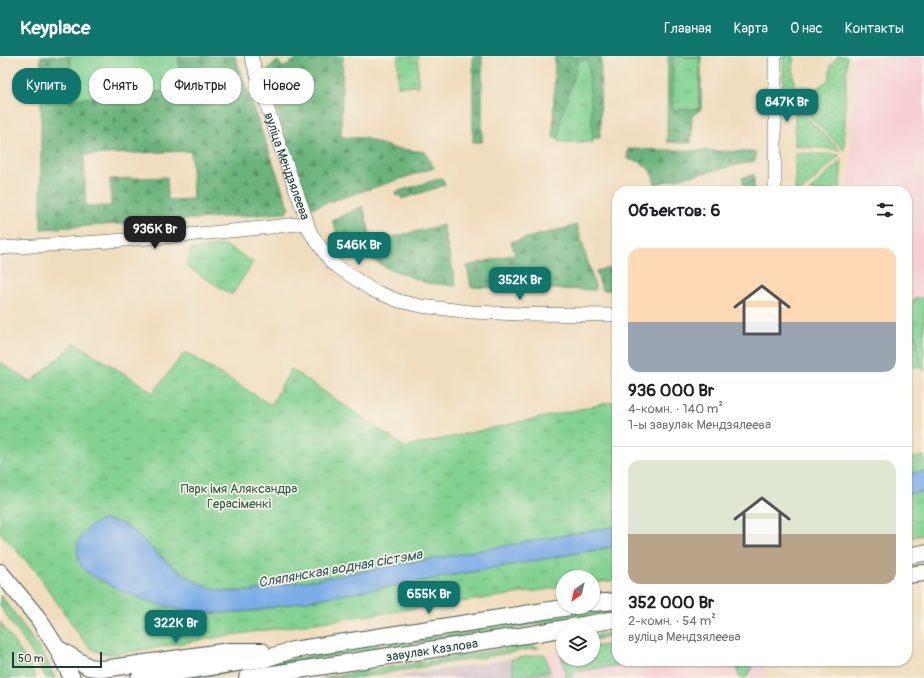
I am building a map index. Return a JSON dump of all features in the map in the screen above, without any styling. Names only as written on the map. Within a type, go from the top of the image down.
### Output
[{"type":"main road","points":[[912,555],[924,553]]},
{"type":"main road","points":[[0,572],[38,618],[57,648],[72,678]]},
{"type":"main road","points":[[912,574],[924,573]]},
{"type":"main road","points":[[600,602],[612,601]]},
{"type":"main road","name":"завулак Казлова","points":[[139,678],[264,659],[294,650],[556,609]]},
{"type":"main road","name":"завулак Казлова","points":[[247,678],[532,634],[612,620]]},
{"type":"main road","name":"завулак Казлова","points":[[57,648],[89,666],[103,670],[229,651],[294,650]]},
{"type":"street","name":"вуліца Мендзялеева","points":[[251,56],[307,223],[312,235],[332,263],[372,290],[399,301],[421,306],[471,312],[612,315]]},
{"type":"street","points":[[775,56],[775,186]]},
{"type":"street","points":[[0,248],[174,236],[307,223]]},
{"type":"shaded area","points":[[854,56],[924,56],[924,298],[915,298],[912,296],[912,186],[849,186]]},
{"type":"shaded area","points":[[612,643],[612,666],[766,666],[765,678],[552,678],[545,654],[556,652],[556,666],[600,666],[600,645]]},
{"type":"shaded area","points":[[511,659],[514,677],[550,671],[552,678],[388,678]]},
{"type":"green space","points":[[41,56],[70,56],[71,68],[41,68]]},
{"type":"green space","points":[[70,56],[178,56],[179,68],[161,68],[161,92],[153,92],[153,68],[89,68],[89,98],[81,98],[81,68],[71,68]]},
{"type":"green space","points":[[178,56],[235,56],[239,68],[179,68]]},
{"type":"green space","points":[[301,56],[343,56],[341,137],[364,138],[393,148],[425,152],[434,168],[308,209],[275,104],[314,104],[314,68],[283,68]]},
{"type":"green space","points":[[398,56],[418,56],[418,86],[398,86]]},
{"type":"green space","points":[[473,56],[482,56],[482,142],[473,142]]},
{"type":"green space","points":[[555,56],[601,56],[600,138],[553,138]]},
{"type":"green space","points":[[668,56],[701,56],[701,109],[692,116],[691,143],[667,142]]},
{"type":"green space","points":[[783,56],[793,56],[794,86],[812,87],[796,98],[783,87]]},
{"type":"green space","points":[[838,56],[847,56],[844,150],[796,103],[829,80],[831,65]]},
{"type":"green space","points":[[673,57],[700,57],[699,109],[673,109]]},
{"type":"green space","points":[[579,60],[588,60],[593,142],[559,142],[561,119]]},
{"type":"green space","points":[[278,61],[283,68],[269,68]]},
{"type":"green space","points":[[241,73],[249,95],[249,104],[252,104],[289,208],[286,213],[41,229],[41,104],[81,104],[81,98],[89,98],[89,104],[153,104],[153,92],[161,92],[161,104],[241,104]],"holes":[[[191,151],[193,199],[168,200],[167,177],[110,179],[111,206],[86,206],[84,155]]]},
{"type":"green space","points":[[795,106],[840,150],[795,146]]},
{"type":"green space","points":[[628,149],[756,152],[755,161],[655,184],[652,173],[641,162],[627,159]]},
{"type":"green space","points":[[795,153],[840,155],[807,186],[795,186]]},
{"type":"green space","points":[[842,159],[840,186],[814,186]]},
{"type":"green space","points":[[754,174],[754,186],[744,186],[742,178]]},
{"type":"green space","points":[[442,178],[445,185],[402,199],[400,195],[396,196],[395,192]]},
{"type":"green space","points":[[363,206],[372,242],[443,225],[456,286],[427,283],[385,267],[349,246],[338,235],[332,221]]},
{"type":"green space","points":[[577,225],[596,290],[471,287],[467,266],[515,254],[511,242]]},
{"type":"green space","points":[[225,245],[253,262],[232,295],[186,266],[191,250]]},
{"type":"green space","points":[[612,267],[612,290],[602,290],[596,271]]},
{"type":"green space","points":[[915,298],[924,298],[924,371],[921,367],[912,320],[912,304]]},
{"type":"green space","points":[[912,320],[921,367],[912,367]]},
{"type":"green space","name":"Парк імя Аляксандра Герасіменкі","points":[[75,343],[153,393],[185,352],[271,405],[291,369],[405,447],[612,402],[612,527],[251,591],[225,591],[212,589],[200,584],[174,567],[128,528],[111,521],[103,520],[126,593],[159,605],[197,612],[229,613],[251,611],[612,547],[612,581],[600,582],[600,570],[556,570],[556,588],[219,637],[117,654],[98,652],[91,648],[83,640],[36,572],[0,532],[0,362],[31,382]]},
{"type":"green space","points":[[924,456],[924,471],[912,473],[912,458]]},
{"type":"green space","points":[[924,491],[924,535],[912,537],[912,493]]},
{"type":"green space","points":[[0,595],[44,656],[55,678],[46,678],[32,653],[0,606]]},
{"type":"green space","points":[[612,608],[612,612],[600,614],[600,610]]},
{"type":"green space","points":[[572,614],[598,614],[193,678],[177,678]]},
{"type":"green space","points":[[0,622],[27,661],[36,678],[0,678]]},
{"type":"green space","points":[[612,633],[612,637],[600,639],[600,635]]},
{"type":"green space","points":[[612,644],[612,666],[616,666],[573,672],[573,677],[566,677],[563,666],[600,666],[600,646]]},
{"type":"green space","points":[[529,645],[539,648],[355,678],[323,678]]},
{"type":"green space","points":[[545,654],[550,671],[514,677],[511,659]]},
{"type":"green space","points":[[737,666],[752,666],[751,671],[746,678],[739,678]]},
{"type":"water","points":[[924,471],[924,491],[912,493],[912,473]]},
{"type":"water","points":[[103,520],[116,522],[123,525],[137,534],[170,564],[185,575],[202,585],[216,590],[231,592],[251,591],[612,527],[612,547],[251,611],[212,613],[187,611],[151,602],[117,588],[87,572],[78,559],[78,545],[84,532],[94,524]]},
{"type":"water label","name":"Сляпянская водная сістэма","points":[[340,568]]}]
